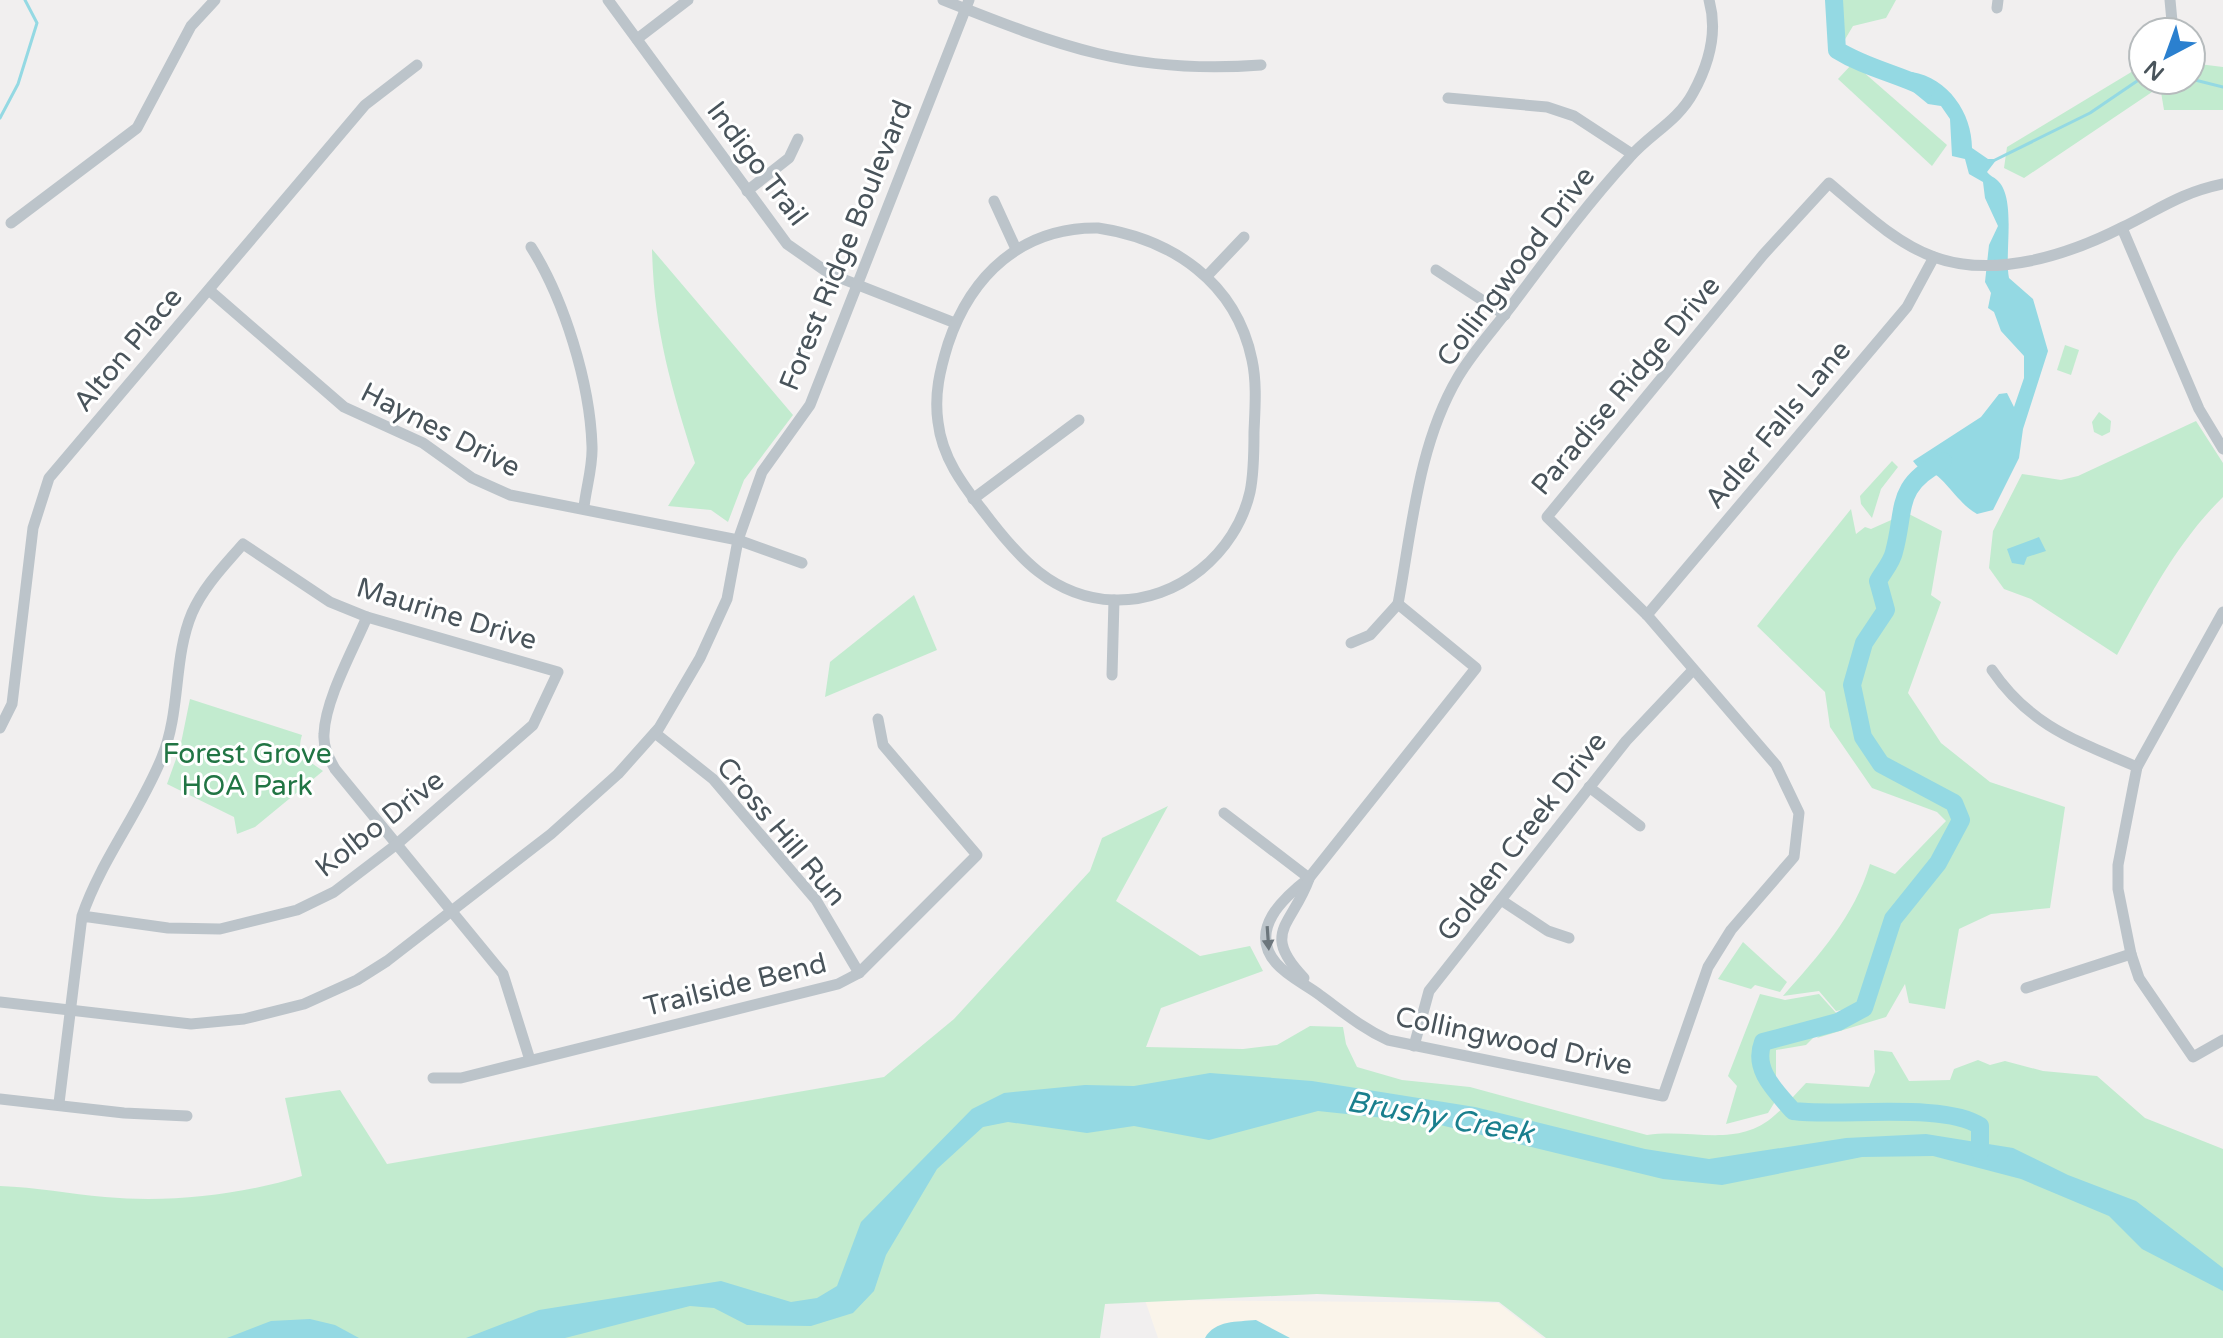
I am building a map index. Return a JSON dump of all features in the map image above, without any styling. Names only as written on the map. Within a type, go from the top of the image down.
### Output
[{"type":"street","points":[[11,223],[137,128],[191,26],[215,0]]},
{"type":"street","name":"Indigo Trail","points":[[608,0],[747,191],[794,250],[822,270],[955,323]]},
{"type":"street","points":[[637,39],[688,0]]},
{"type":"street","points":[[943,0],[968,5],[1048,42],[1118,60],[1227,68],[1261,65]]},
{"type":"street","name":"Collingwood Drive","points":[[1319,995],[1284,958],[1280,937],[1309,878],[1476,668],[1398,604],[1432,436],[1460,374],[1566,233],[1632,154],[1672,121],[1692,95],[1708,58],[1714,20],[1709,0]]},
{"type":"street","name":"Forest Ridge Boulevard","points":[[0,1002],[191,1024],[244,1019],[304,1004],[357,980],[551,834],[618,774],[655,733],[700,658],[727,599],[738,540],[762,472],[810,405],[968,5]]},
{"type":"street","name":"Alton Place","points":[[0,728],[12,704],[33,528],[49,478],[365,105],[417,65]]},
{"type":"street","points":[[1448,98],[1547,107],[1574,116],[1632,154]]},
{"type":"street","points":[[747,191],[789,158],[798,139]]},
{"type":"street","name":"Paradise Ridge Drive","points":[[1663,1096],[1708,967],[1731,930],[1794,857],[1799,813],[1776,765],[1647,615],[1547,517],[1763,255],[1829,183],[1875,222],[1934,257],[1970,265],[2027,263],[2122,228],[2172,198],[2223,184]]},
{"type":"street","points":[[994,201],[1016,249]]},
{"type":"street","points":[[1098,228],[1148,239],[1179,254],[1207,276],[1234,312],[1252,358],[1255,384],[1250,491],[1230,539],[1200,570],[1155,594],[1114,600],[1069,590],[1037,572],[1012,550],[973,499],[946,455],[938,422],[940,371],[955,323],[978,282],[1016,249],[1064,230],[1098,228]]},
{"type":"street","points":[[2122,228],[2199,409],[2222,445]]},
{"type":"street","points":[[1207,276],[1244,237]]},
{"type":"street","points":[[531,247],[553,281],[583,386],[593,448],[584,507]]},
{"type":"street","name":"Adler Falls Lane","points":[[1647,615],[1907,307],[1934,257]]},
{"type":"street","points":[[1436,270],[1505,315]]},
{"type":"street","name":"Haynes Drive","points":[[209,290],[344,407],[423,443],[472,478],[510,495],[584,507],[738,540],[802,563]]},
{"type":"street","points":[[973,499],[1079,420]]},
{"type":"street","name":"Maurine Drive","points":[[82,916],[91,889],[145,798],[164,753],[191,615],[203,591],[243,544],[330,602],[367,617],[558,672]]},
{"type":"street","points":[[1112,675],[1114,600]]},
{"type":"street","points":[[1351,643],[1370,635],[1398,604]]},
{"type":"street","points":[[2223,612],[2137,767],[2118,865],[2118,889],[2131,954],[2153,1004],[2193,1057],[2223,1040]]},
{"type":"street","points":[[367,617],[330,708],[324,734],[326,752],[335,769],[503,974],[530,1060]]},
{"type":"street","points":[[1992,670],[2008,694],[2027,713],[2055,731],[2137,767]]},
{"type":"street","name":"Golden Creek Drive","points":[[1414,1046],[1429,991],[1626,741],[1692,671]]},
{"type":"street","name":"Kolbo Drive","points":[[82,916],[168,928],[220,929],[297,910],[334,892],[397,844],[533,725],[558,672]]},
{"type":"street","name":"Trailside Bend","points":[[433,1078],[461,1078],[838,984],[859,973],[977,855],[883,745],[878,719]]},
{"type":"street","name":"Cross Hill Run","points":[[655,733],[713,779],[734,803],[816,900],[859,973]]},
{"type":"street","points":[[1589,787],[1640,826]]},
{"type":"street","points":[[1224,813],[1309,878]]},
{"type":"street","name":"Collingwood Drive","points":[[1309,878],[1289,893],[1273,912],[1265,939],[1276,963],[1363,1028],[1388,1040],[1414,1046],[1663,1096]]},
{"type":"street","points":[[1501,900],[1548,931],[1569,938]]},
{"type":"street","points":[[59,1103],[82,916]]},
{"type":"street","points":[[2026,988],[2131,954]]},
{"type":"street","points":[[0,1099],[59,1103],[124,1113],[187,1116]]},
{"type":"shaded area","points":[[1145,1300],[1498,1303],[1543,1338],[1158,1338]]},
{"type":"green space","points":[[1831,0],[1896,0],[1886,18],[1853,26],[1841,46]]},
{"type":"green space","points":[[1853,63],[1947,145],[1932,166],[1838,79]]},
{"type":"green space","points":[[2207,65],[2223,67],[2223,110],[2164,110],[2162,96],[2207,96]]},
{"type":"green space","points":[[2127,75],[2127,96],[2146,96],[2024,178],[2004,168],[2007,147]]},
{"type":"green space","points":[[652,249],[793,415],[744,480],[728,522],[711,510],[668,506],[695,463],[665,358],[656,306]]},
{"type":"green space","points":[[2065,345],[2079,350],[2071,375],[2057,370]]},
{"type":"green space","points":[[2099,412],[2111,421],[2110,432],[2102,436],[2094,432],[2092,422]]},
{"type":"green space","points":[[2196,421],[2223,463],[2223,497],[2177,552],[2117,655],[2031,599],[2004,589],[1989,568],[1993,531],[2022,474],[2061,480],[2078,476]]},
{"type":"green space","points":[[1892,461],[1898,467],[1881,489],[1872,518],[1861,504],[1860,496]]},
{"type":"green space","points":[[1851,509],[1856,534],[1865,527],[1871,529],[1907,513],[1942,531],[1931,595],[1941,602],[1908,693],[1941,743],[1990,782],[2065,807],[2050,908],[1991,914],[1959,929],[1945,1009],[1909,1003],[1905,984],[1886,1017],[1817,1038],[1840,1013],[1853,1008],[1836,1011],[1819,991],[1783,996],[1845,918],[1870,864],[1895,874],[1946,821],[1937,812],[1872,788],[1830,727],[1825,692],[1757,626]]},
{"type":"green space","points":[[914,595],[937,650],[825,697],[830,662]]},
{"type":"green space","name":"Forest Grove HOA Park","points":[[190,699],[302,735],[302,754],[323,771],[255,827],[237,834],[234,817],[167,784],[180,748]]},
{"type":"green space","points":[[1168,806],[1116,901],[1200,956],[1250,946],[1263,971],[1161,1008],[1146,1047],[1243,1049],[1277,1045],[1310,1026],[1343,1027],[1346,1044],[1357,1067],[1402,1080],[1470,1087],[1647,1135],[1714,1135],[1746,1131],[1775,1115],[1806,1083],[1869,1087],[1875,1072],[1874,1050],[1892,1052],[1909,1081],[1950,1080],[1954,1069],[1978,1060],[1990,1065],[2005,1061],[2043,1071],[2097,1076],[2145,1118],[2223,1149],[2223,1338],[1546,1338],[1499,1302],[1317,1294],[1105,1304],[1100,1338],[0,1338],[0,1186],[154,1199],[230,1193],[302,1176],[285,1098],[340,1090],[387,1164],[884,1077],[954,1019],[1090,871],[1102,838]]},
{"type":"green space","points":[[1743,942],[1787,982],[1780,992],[1755,985],[1751,989],[1718,979]]},
{"type":"green space","points":[[1760,994],[1785,1000],[1819,994],[1837,1014],[1806,1045],[1776,1050],[1776,1100],[1768,1113],[1726,1124],[1737,1086],[1728,1076]]},
{"type":"water","points":[[1912,72],[1937,81],[1947,89],[1963,110],[1972,148],[1988,159],[1997,159],[1987,172],[2003,188],[2007,199],[2009,278],[2033,299],[2048,351],[2023,429],[2019,458],[1993,510],[1977,514],[1938,477],[1913,461],[1981,417],[1999,394],[2007,393],[2014,407],[2024,378],[2024,356],[2001,331],[1994,312],[1988,308],[1991,293],[1985,282],[1989,245],[1998,226],[1985,198],[1983,182],[1969,174],[1965,159],[1952,156],[1950,119],[1941,106],[1928,104],[1906,86],[1905,74]]},
{"type":"water","points":[[2039,537],[2046,551],[2027,557],[2024,565],[2012,563],[2007,549]]},
{"type":"water","name":"Brushy Creek","points":[[1210,1073],[1312,1081],[1475,1107],[1645,1149],[1709,1159],[1846,1138],[1926,1134],[2013,1148],[2068,1175],[2136,1201],[2223,1268],[2223,1291],[2142,1249],[2109,1216],[2021,1179],[1933,1156],[1862,1157],[1722,1185],[1663,1179],[1432,1123],[1318,1111],[1209,1140],[1134,1126],[1087,1133],[1008,1122],[983,1127],[937,1169],[886,1255],[874,1291],[853,1313],[811,1326],[747,1325],[714,1308],[690,1306],[565,1338],[466,1338],[539,1310],[721,1281],[791,1302],[817,1298],[837,1286],[861,1222],[972,1109],[1004,1093],[1085,1085],[1134,1086]]},
{"type":"water","points":[[310,1319],[335,1325],[359,1338],[227,1338],[271,1321]]},
{"type":"water","points":[[1256,1320],[1290,1338],[1205,1338],[1221,1325]]},
{"type":"waterway","points":[[0,118],[18,84],[37,23],[25,0]]},
{"type":"waterway","points":[[1834,0],[1837,50],[1926,88]]},
{"type":"waterway","points":[[2207,83],[2223,87]]},
{"type":"waterway","points":[[1993,161],[2090,113],[2127,88]]},
{"type":"waterway","points":[[1943,461],[1927,470],[1909,489],[1893,556],[1878,581],[1886,610],[1864,643],[1852,685],[1863,737],[1881,764],[1954,803],[1961,820],[1938,863],[1893,919],[1864,1008],[1838,1022],[1763,1042],[1760,1052],[1768,1080],[1793,1111],[1942,1114],[1980,1126],[1980,1152]]}]
